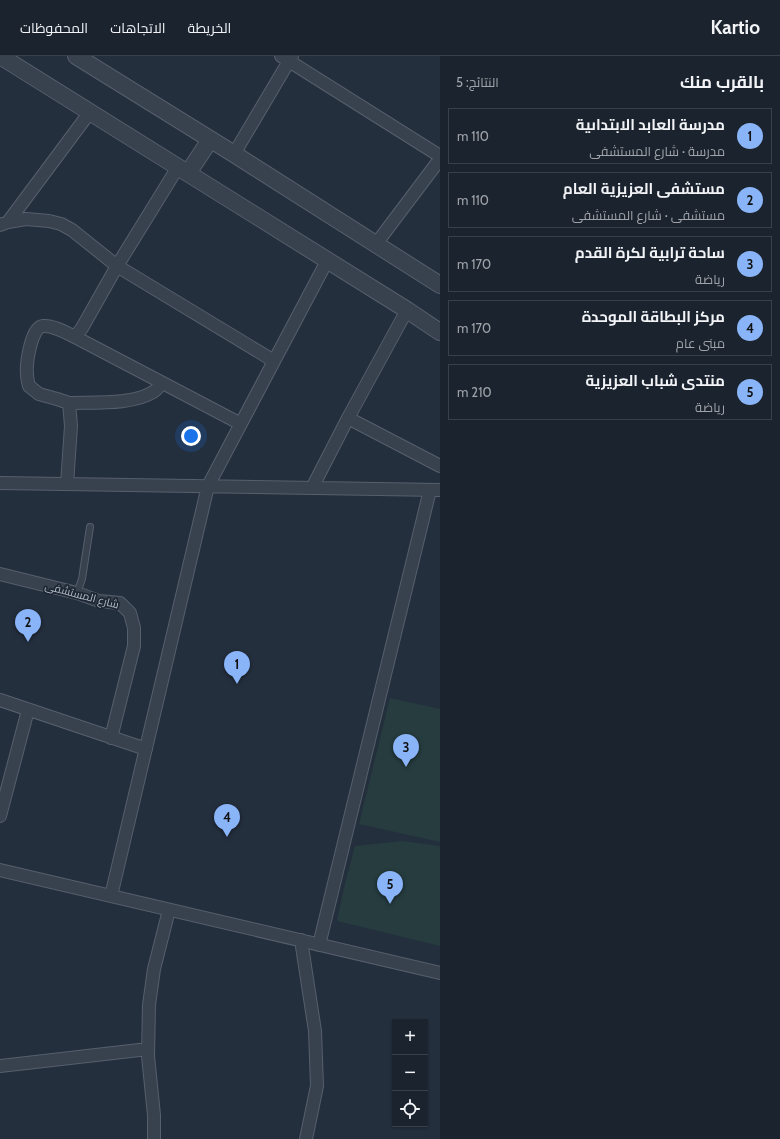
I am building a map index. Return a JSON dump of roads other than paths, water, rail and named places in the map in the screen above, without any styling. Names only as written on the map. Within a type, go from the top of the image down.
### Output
[{"type":"street","points":[[0,56],[440,332]]},
{"type":"street","points":[[76,56],[440,285]]},
{"type":"street","points":[[234,154],[287,58],[440,156]]},
{"type":"street","points":[[4,224],[90,112]]},
{"type":"street","points":[[75,337],[82,328],[117,266],[183,170],[210,140]]},
{"type":"street","points":[[376,244],[440,159]]},
{"type":"street","points":[[4,224],[26,219],[49,220],[61,224],[72,230],[117,266],[274,361]]},
{"type":"street","points":[[111,896],[208,486],[327,261]]},
{"type":"street","points":[[312,488],[407,310]]},
{"type":"street","points":[[162,383],[154,392],[136,400],[69,404],[39,394],[29,386],[27,373],[28,352],[37,328],[42,325],[54,327],[75,337],[241,424]]},
{"type":"street","points":[[67,484],[71,426],[69,404]]},
{"type":"street","points":[[348,418],[440,466]]},
{"type":"street","points":[[0,483],[435,490],[319,945]]},
{"type":"street","name":"شارع المستشفى","points":[[0,574],[77,593],[99,601],[120,604],[130,613],[133,621],[134,646],[112,738]]},
{"type":"street","points":[[0,700],[146,749]]},
{"type":"street","points":[[0,816],[28,710]]},
{"type":"street","points":[[0,870],[440,973]]},
{"type":"street","points":[[154,1139],[154,1115],[148,1049],[148,1023],[154,969],[169,910]]},
{"type":"street","points":[[301,940],[315,1031],[317,1086],[306,1139]]},
{"type":"street","points":[[0,1066],[148,1049]]},
{"type":"lane","points":[[77,593],[82,579],[90,527]]},
{"type":"place","name":"مستشفى العزيزية العام","points":[[28,642]]},
{"type":"place","name":"مدرسة العابد الابتداىية","points":[[237,684]]},
{"type":"place","name":"ساحة ترابية لكرة القدم","points":[[406,767]]},
{"type":"place","name":"مركز البطاقة الموحدة","points":[[227,837]]},
{"type":"place","name":"منتدى شباب العزيزية","points":[[390,904]]}]
